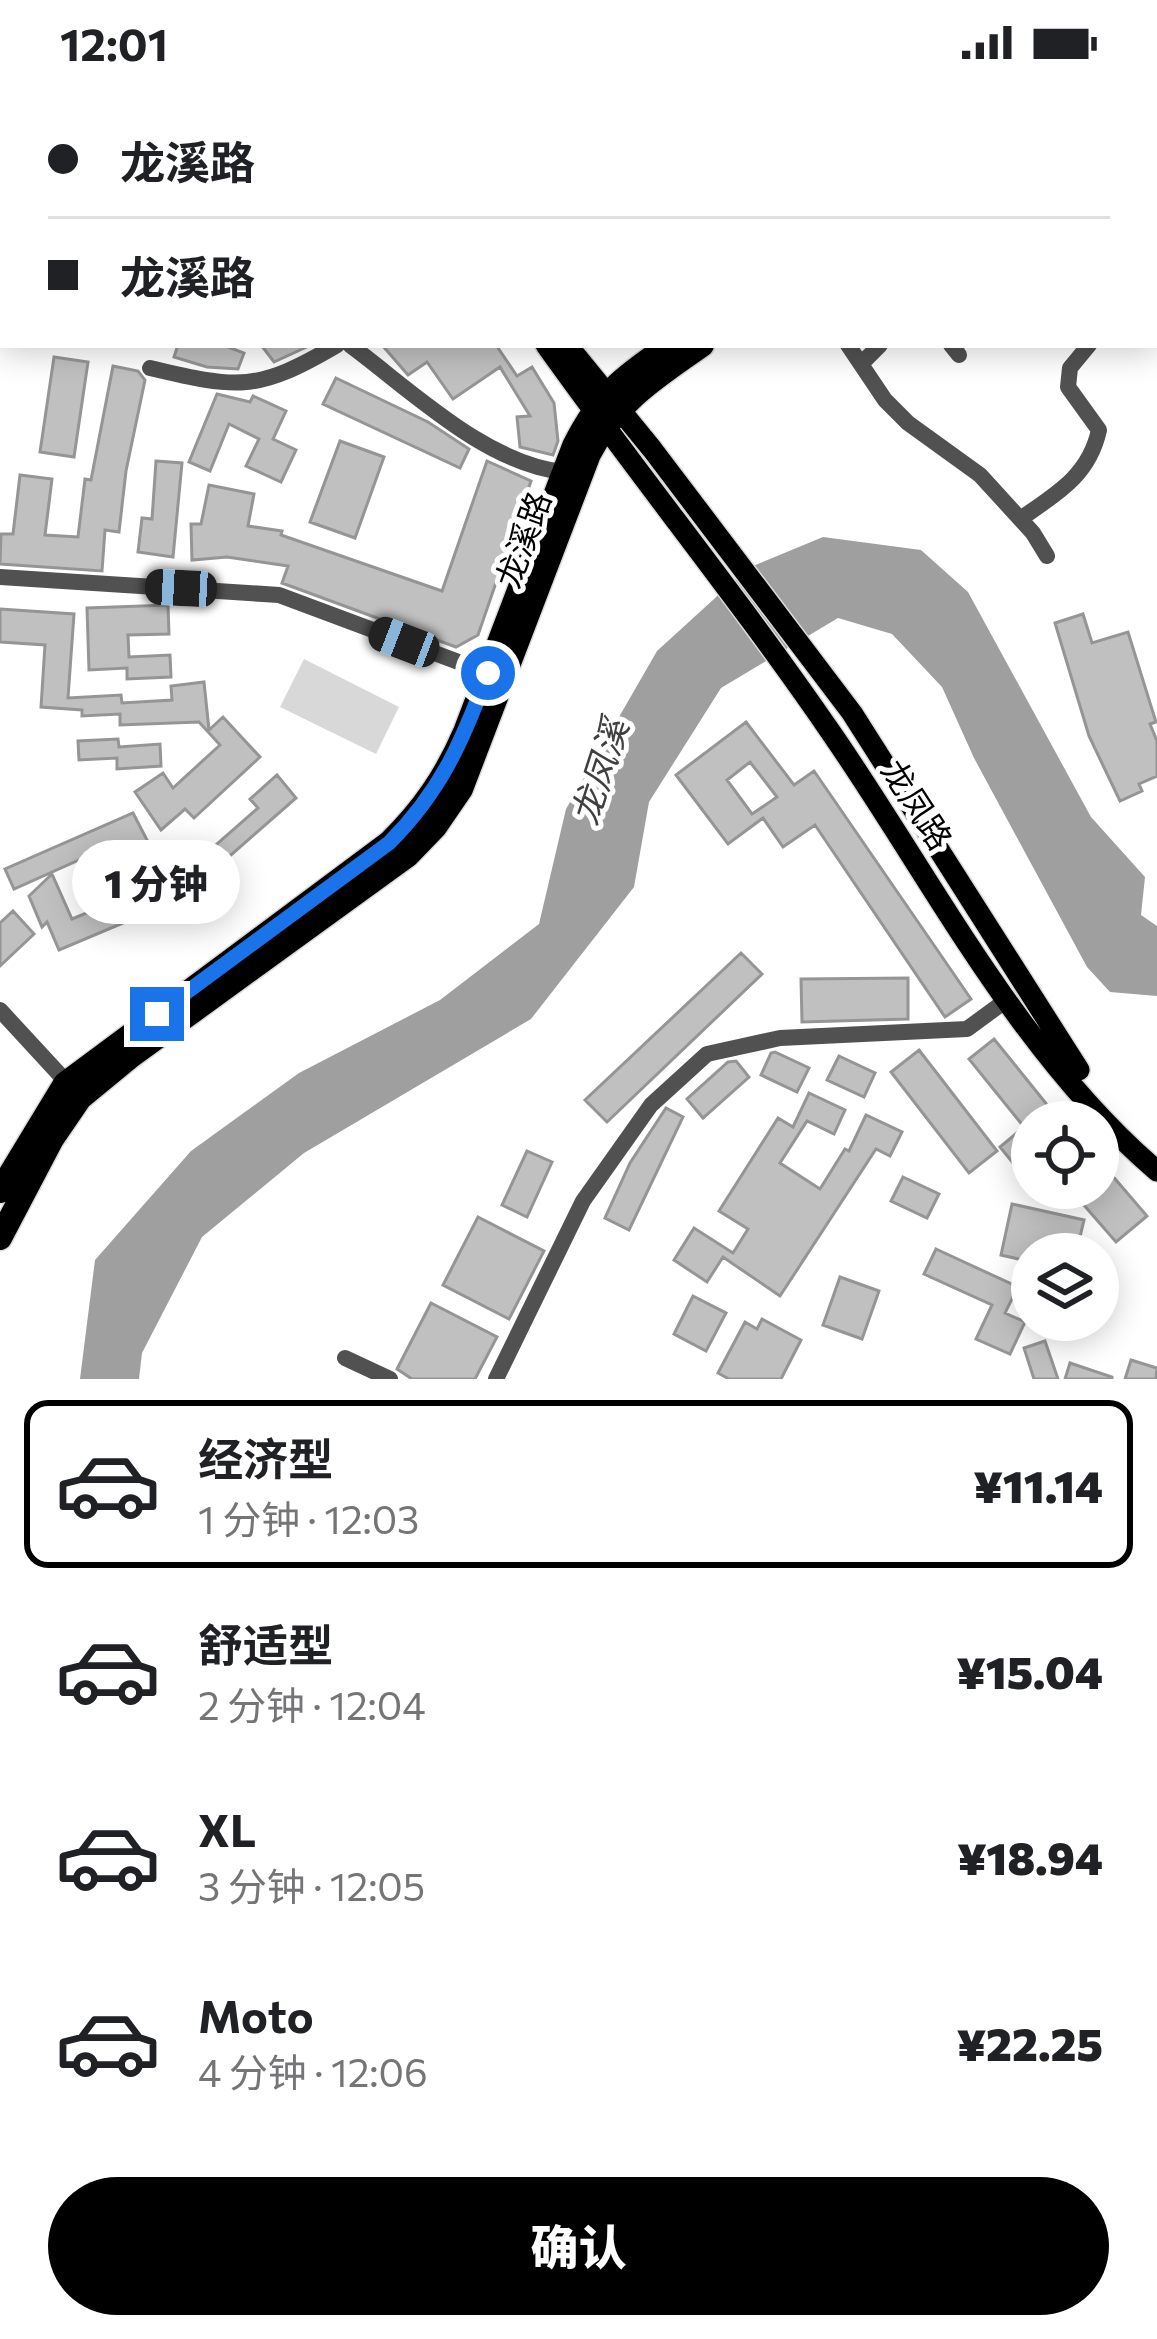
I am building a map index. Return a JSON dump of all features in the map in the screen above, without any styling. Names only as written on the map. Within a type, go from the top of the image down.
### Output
[{"type":"highway","name":"龙溪路","points":[[0,1191],[44,1113],[389,843],[416,816],[446,774],[564,472],[605,409],[667,348]]},
{"type":"highway","name":"龙溪路","points":[[0,1238],[74,1090],[408,855],[435,827],[461,789],[605,409],[697,348]]},
{"type":"main road","points":[[549,348],[605,409]]},
{"type":"main road","points":[[569,348],[605,409]]},
{"type":"main road","name":"龙凤路","points":[[605,409],[652,449],[852,713],[1070,1059],[1119,1121],[1157,1153]]},
{"type":"main road","name":"龙凤路","points":[[605,409],[632,464],[830,731],[1008,999],[1109,1130],[1157,1171]]},
{"type":"street","points":[[150,368],[247,385],[292,371],[332,348]]},
{"type":"street","points":[[354,348],[493,450],[523,465],[564,472]]},
{"type":"street","points":[[850,348],[885,400],[908,423],[980,475],[1048,556]]},
{"type":"street","points":[[861,364],[877,348]]},
{"type":"street","points":[[1020,519],[1076,480],[1094,451],[1099,430],[1068,387],[1070,368],[1087,348]]},
{"type":"street","points":[[0,578],[280,595],[488,673]]},
{"type":"street","points":[[496,1379],[584,1201],[651,1106],[707,1054],[780,1038],[967,1029],[1008,999]]},
{"type":"street","points":[[0,1010],[74,1090]]},
{"type":"street","points":[[345,1358],[390,1379]]},
{"type":"shaded area","points":[[304,659],[399,707],[376,754],[280,707]]},
{"type":"water","name":"龙凤溪","points":[[823,537],[921,550],[968,592],[1091,817],[1145,877],[1141,915],[1157,926],[1157,996],[1110,992],[1087,967],[974,758],[942,687],[892,634],[838,618],[721,688],[649,802],[634,887],[531,1019],[304,1153],[202,1237],[142,1353],[139,1379],[80,1379],[95,1260],[191,1151],[299,1073],[440,1000],[539,924],[566,809],[657,651],[748,568]]},
{"type":"building","points":[[177,348],[231,348],[244,353],[238,369],[207,367],[174,357]]},
{"type":"building","points":[[263,348],[304,348],[274,362]]},
{"type":"building","points":[[385,348],[498,348],[517,376],[532,367],[554,403],[558,441],[553,455],[520,447],[517,417],[530,416],[500,367],[453,399],[427,362],[408,375]]},
{"type":"building","points":[[54,357],[88,362],[74,457],[40,452]]},
{"type":"building","points":[[113,366],[138,371],[145,380],[119,532],[105,530],[102,571],[0,564],[1,534],[13,534],[20,475],[52,479],[45,535],[78,537],[85,479],[91,480]]},
{"type":"building","points":[[336,378],[428,422],[469,449],[460,468],[323,404]]},
{"type":"building","points":[[217,394],[250,402],[253,396],[286,411],[273,439],[296,450],[281,482],[246,466],[259,439],[229,424],[210,471],[189,462]]},
{"type":"building","points":[[340,441],[384,457],[355,538],[310,522]]},
{"type":"building","points":[[156,461],[182,463],[173,557],[138,552],[142,518],[152,519]]},
{"type":"building","points":[[487,461],[531,481],[478,635],[456,647],[282,583],[288,566],[227,557],[192,560],[191,524],[201,524],[209,485],[254,494],[248,526],[282,531],[281,535],[442,591]]},
{"type":"building","points":[[168,605],[169,634],[128,635],[129,657],[170,655],[171,677],[127,679],[127,668],[89,670],[87,608]]},
{"type":"building","points":[[0,609],[74,614],[68,698],[121,695],[122,703],[172,700],[171,686],[204,682],[209,730],[223,717],[260,757],[194,818],[185,809],[161,830],[135,792],[163,773],[173,788],[220,745],[199,722],[120,725],[120,714],[82,716],[82,710],[41,707],[45,645],[0,642]]},
{"type":"building","points":[[1083,614],[1092,643],[1128,632],[1156,722],[1150,724],[1157,741],[1157,776],[1139,784],[1142,791],[1120,801],[1089,736],[1055,623]]},
{"type":"building","points":[[746,722],[794,785],[814,771],[971,999],[945,1017],[815,825],[783,847],[763,818],[728,844],[676,775]],"holes":[[[750,762],[777,797],[752,814],[727,780]]]},
{"type":"building","points":[[118,739],[119,747],[160,744],[161,766],[117,769],[117,758],[79,760],[78,741]]},
{"type":"building","points":[[277,775],[296,798],[206,877],[194,864],[258,808],[250,799]]},
{"type":"building","points":[[133,813],[161,867],[133,879],[117,843],[14,889],[5,869]]},
{"type":"building","points":[[52,874],[72,919],[145,889],[154,910],[59,950],[47,922],[42,927],[29,896]]},
{"type":"building","points":[[13,911],[34,934],[0,966],[0,923]]},
{"type":"building","points":[[741,953],[762,974],[607,1122],[585,1100]]},
{"type":"building","points":[[908,978],[908,1019],[802,1022],[801,979]]},
{"type":"building","points":[[994,1039],[1044,1101],[1011,1101],[1011,1111],[969,1059]]},
{"type":"building","points":[[919,1050],[997,1151],[969,1173],[891,1072]]},
{"type":"building","points":[[775,1052],[809,1068],[797,1092],[761,1075]]},
{"type":"building","points":[[839,1056],[875,1073],[864,1097],[827,1080]]},
{"type":"building","points":[[736,1061],[749,1077],[703,1118],[687,1099],[728,1062]]},
{"type":"building","points":[[809,1093],[845,1110],[834,1134],[807,1121],[780,1163],[820,1189],[845,1149],[849,1151],[866,1115],[902,1132],[890,1156],[876,1149],[780,1296],[723,1257],[707,1282],[674,1260],[694,1228],[733,1253],[748,1229],[719,1211],[778,1118],[793,1127]]},
{"type":"building","points":[[666,1108],[683,1117],[629,1230],[605,1218],[630,1163]]},
{"type":"building","points":[[1011,1138],[1011,1161],[1000,1147]]},
{"type":"building","points":[[527,1151],[552,1162],[527,1217],[502,1205]]},
{"type":"building","points":[[903,1177],[939,1194],[927,1218],[891,1201]]},
{"type":"building","points":[[1119,1183],[1147,1216],[1119,1239],[1119,1233],[1108,1233],[1087,1209],[1119,1209]]},
{"type":"building","points":[[1011,1209],[1084,1220],[1081,1233],[1011,1233],[1011,1257],[1001,1255]]},
{"type":"building","points":[[478,1217],[544,1251],[509,1319],[443,1285]]},
{"type":"building","points":[[936,1249],[1011,1284],[1005,1313],[1011,1316],[1011,1341],[1016,1341],[1010,1354],[976,1339],[992,1305],[924,1274]]},
{"type":"building","points":[[840,1277],[879,1291],[862,1339],[823,1325]]},
{"type":"building","points":[[693,1296],[726,1313],[706,1351],[674,1334]]},
{"type":"building","points":[[431,1303],[497,1337],[475,1379],[412,1379],[397,1369]]},
{"type":"building","points":[[762,1319],[801,1340],[781,1379],[729,1379],[718,1373],[745,1322],[757,1329]]},
{"type":"building","points":[[1045,1341],[1058,1379],[1034,1379],[1024,1348]]},
{"type":"building","points":[[1131,1360],[1157,1368],[1156,1379],[1125,1379]]},
{"type":"building","points":[[1070,1363],[1112,1377],[1112,1379],[1065,1379]]},
{"type":"route","points":[[157,1014],[389,843],[416,816],[446,774],[488,673]]}]
